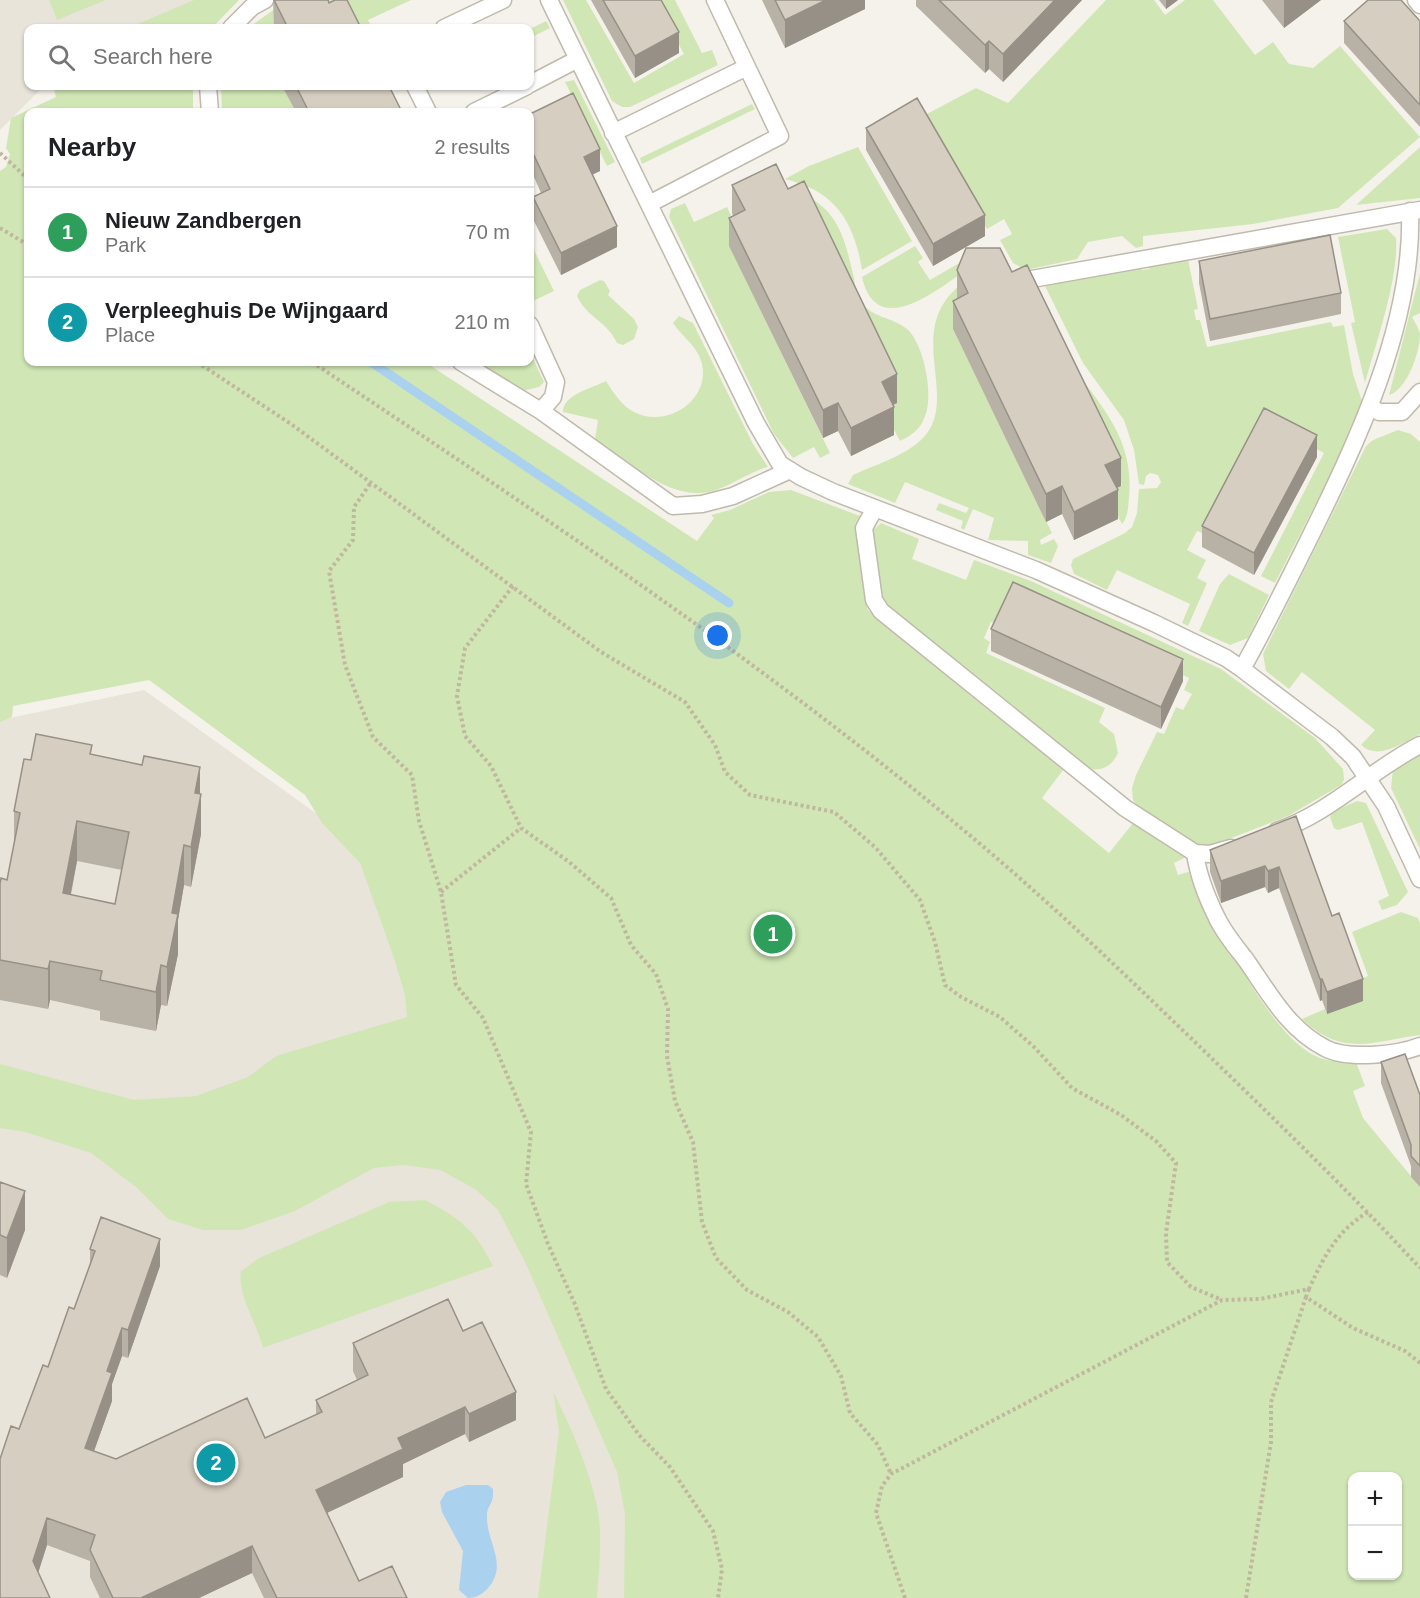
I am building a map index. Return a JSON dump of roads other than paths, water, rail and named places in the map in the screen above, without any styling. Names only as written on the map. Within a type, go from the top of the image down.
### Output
[{"type":"lane","points":[[235,24],[252,7],[265,0]]},
{"type":"lane","points":[[452,24],[503,0]]},
{"type":"lane","points":[[549,0],[756,423],[780,464],[828,490],[1053,577],[1226,658],[1332,737],[1353,757],[1386,806],[1420,879]]},
{"type":"lane","points":[[649,204],[780,136],[715,0]]},
{"type":"lane","points":[[1416,0],[1420,5]]},
{"type":"lane","points":[[534,82],[578,59]]},
{"type":"lane","points":[[613,133],[747,67]]},
{"type":"lane","points":[[208,90],[210,108]]},
{"type":"lane","points":[[417,90],[426,108]]},
{"type":"lane","points":[[482,108],[518,90]]},
{"type":"lane","points":[[1032,279],[1415,210],[1406,274],[1392,335],[1371,407],[1333,490],[1242,669]]},
{"type":"lane","points":[[534,334],[556,382],[553,397],[541,411]]},
{"type":"lane","points":[[468,366],[541,411],[673,506],[702,504],[733,495],[790,470]]},
{"type":"lane","points":[[1371,407],[1379,412],[1402,412],[1420,392]]},
{"type":"lane","points":[[875,508],[864,528],[874,600],[881,611],[1125,808],[1196,853],[1221,852],[1291,827],[1368,778],[1389,761],[1420,745]]},
{"type":"lane","points":[[1196,853],[1198,870],[1217,919],[1289,1023],[1327,1050],[1354,1054],[1381,1054],[1420,1046]]},
{"type":"water","points":[[466,1485],[488,1485],[493,1489],[487,1516],[497,1562],[494,1579],[488,1588],[479,1595],[468,1598],[459,1590],[463,1551],[442,1512],[440,1502],[446,1492]]},
{"type":"waterway","points":[[377,366],[729,603]]},
{"type":"place","name":"Nieuw Zandbergen","points":[[773,934]]},
{"type":"place","name":"Verpleeghuis De Wijngaard","points":[[216,1463]]}]
